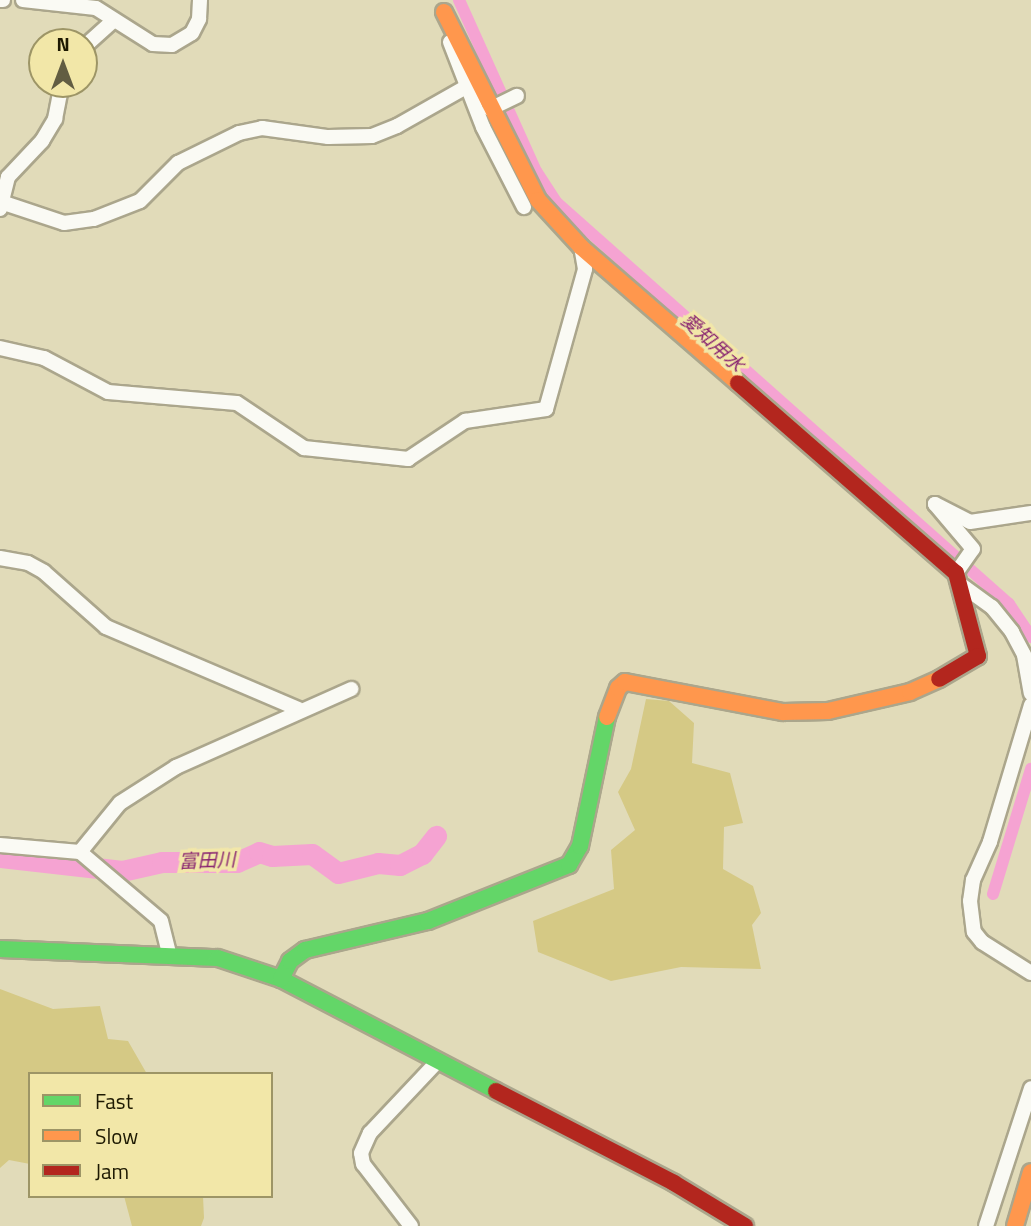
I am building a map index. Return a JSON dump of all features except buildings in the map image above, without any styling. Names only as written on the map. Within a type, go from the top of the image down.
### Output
[{"type":"main road","points":[[281,979],[290,961],[305,950],[428,921],[569,865],[580,846],[603,729],[618,688],[625,682],[783,712],[828,710],[910,692],[971,664],[978,656],[958,594],[958,579],[581,247],[538,200],[441,6]]},
{"type":"main road","points":[[0,949],[169,953],[218,958],[281,979],[674,1183],[745,1226]]},
{"type":"main road","points":[[1015,1226],[1031,1172]]},
{"type":"street","points":[[23,0],[96,8],[153,44],[172,45],[192,33],[199,19],[200,0]]},
{"type":"street","points":[[441,6],[444,27],[466,87],[524,207]]},
{"type":"street","points":[[98,34],[114,20]]},
{"type":"street","points":[[59,98],[55,119],[42,141],[8,177],[2,206],[64,223],[94,219],[140,201],[178,163],[239,133],[262,128],[328,137],[372,136],[397,127],[466,87]]},
{"type":"street","points":[[491,109],[517,96]]},
{"type":"street","points":[[0,348],[44,358],[108,392],[237,403],[304,448],[408,459],[465,421],[546,409],[585,269],[581,247]]},
{"type":"street","points":[[1031,513],[970,522],[935,504],[973,549],[958,579],[992,607],[1012,632],[1024,655],[1031,692]]},
{"type":"street","points":[[0,558],[28,563],[44,572],[106,627],[298,709]]},
{"type":"street","points":[[79,852],[120,803],[176,767],[298,709],[351,689]]},
{"type":"street","points":[[1031,705],[990,842],[973,880],[970,901],[974,932],[982,942],[1031,973]]},
{"type":"street","points":[[0,845],[79,852],[161,921],[169,953]]},
{"type":"street","points":[[411,1226],[363,1164],[361,1153],[370,1133],[437,1062]]},
{"type":"street","points":[[986,1226],[1031,1088]]},
{"type":"shaded area","points":[[646,699],[669,701],[694,723],[692,763],[730,773],[743,823],[724,827],[723,869],[753,886],[761,913],[752,925],[761,969],[681,967],[611,981],[538,952],[533,921],[614,889],[611,850],[635,830],[618,792],[631,769]]},
{"type":"shaded area","points":[[0,989],[53,1009],[100,1006],[108,1039],[128,1041],[146,1072],[28,1072],[28,1164],[9,1160],[0,1168]]},
{"type":"shaded area","points":[[125,1198],[203,1198],[204,1218],[201,1226],[132,1226]]},
{"type":"waterway","name":"愛知用水","points":[[459,0],[536,171],[556,202],[1009,604],[1031,637]]},
{"type":"waterway","name":"愛知用水","points":[[993,894],[1031,769]]},
{"type":"waterway","name":"富田川","points":[[0,857],[122,871],[162,862],[237,862],[259,852],[272,856],[312,854],[338,873],[378,863],[400,865],[422,854],[436,836]]},
{"type":"traffic: fast","points":[[281,979],[290,961],[305,950],[428,921],[569,865],[580,846],[607,717]]},
{"type":"traffic: fast","points":[[0,949],[218,958],[281,979],[496,1091]]},
{"type":"traffic: slow","points":[[444,12],[538,200],[581,247],[738,383]]},
{"type":"traffic: slow","points":[[607,717],[618,688],[625,682],[783,712],[828,711],[910,692],[939,679]]},
{"type":"traffic: slow","points":[[1015,1226],[1031,1172]]},
{"type":"traffic: jam","points":[[738,383],[956,573],[978,656],[939,679]]},
{"type":"traffic: jam","points":[[496,1091],[674,1183],[745,1226]]}]
